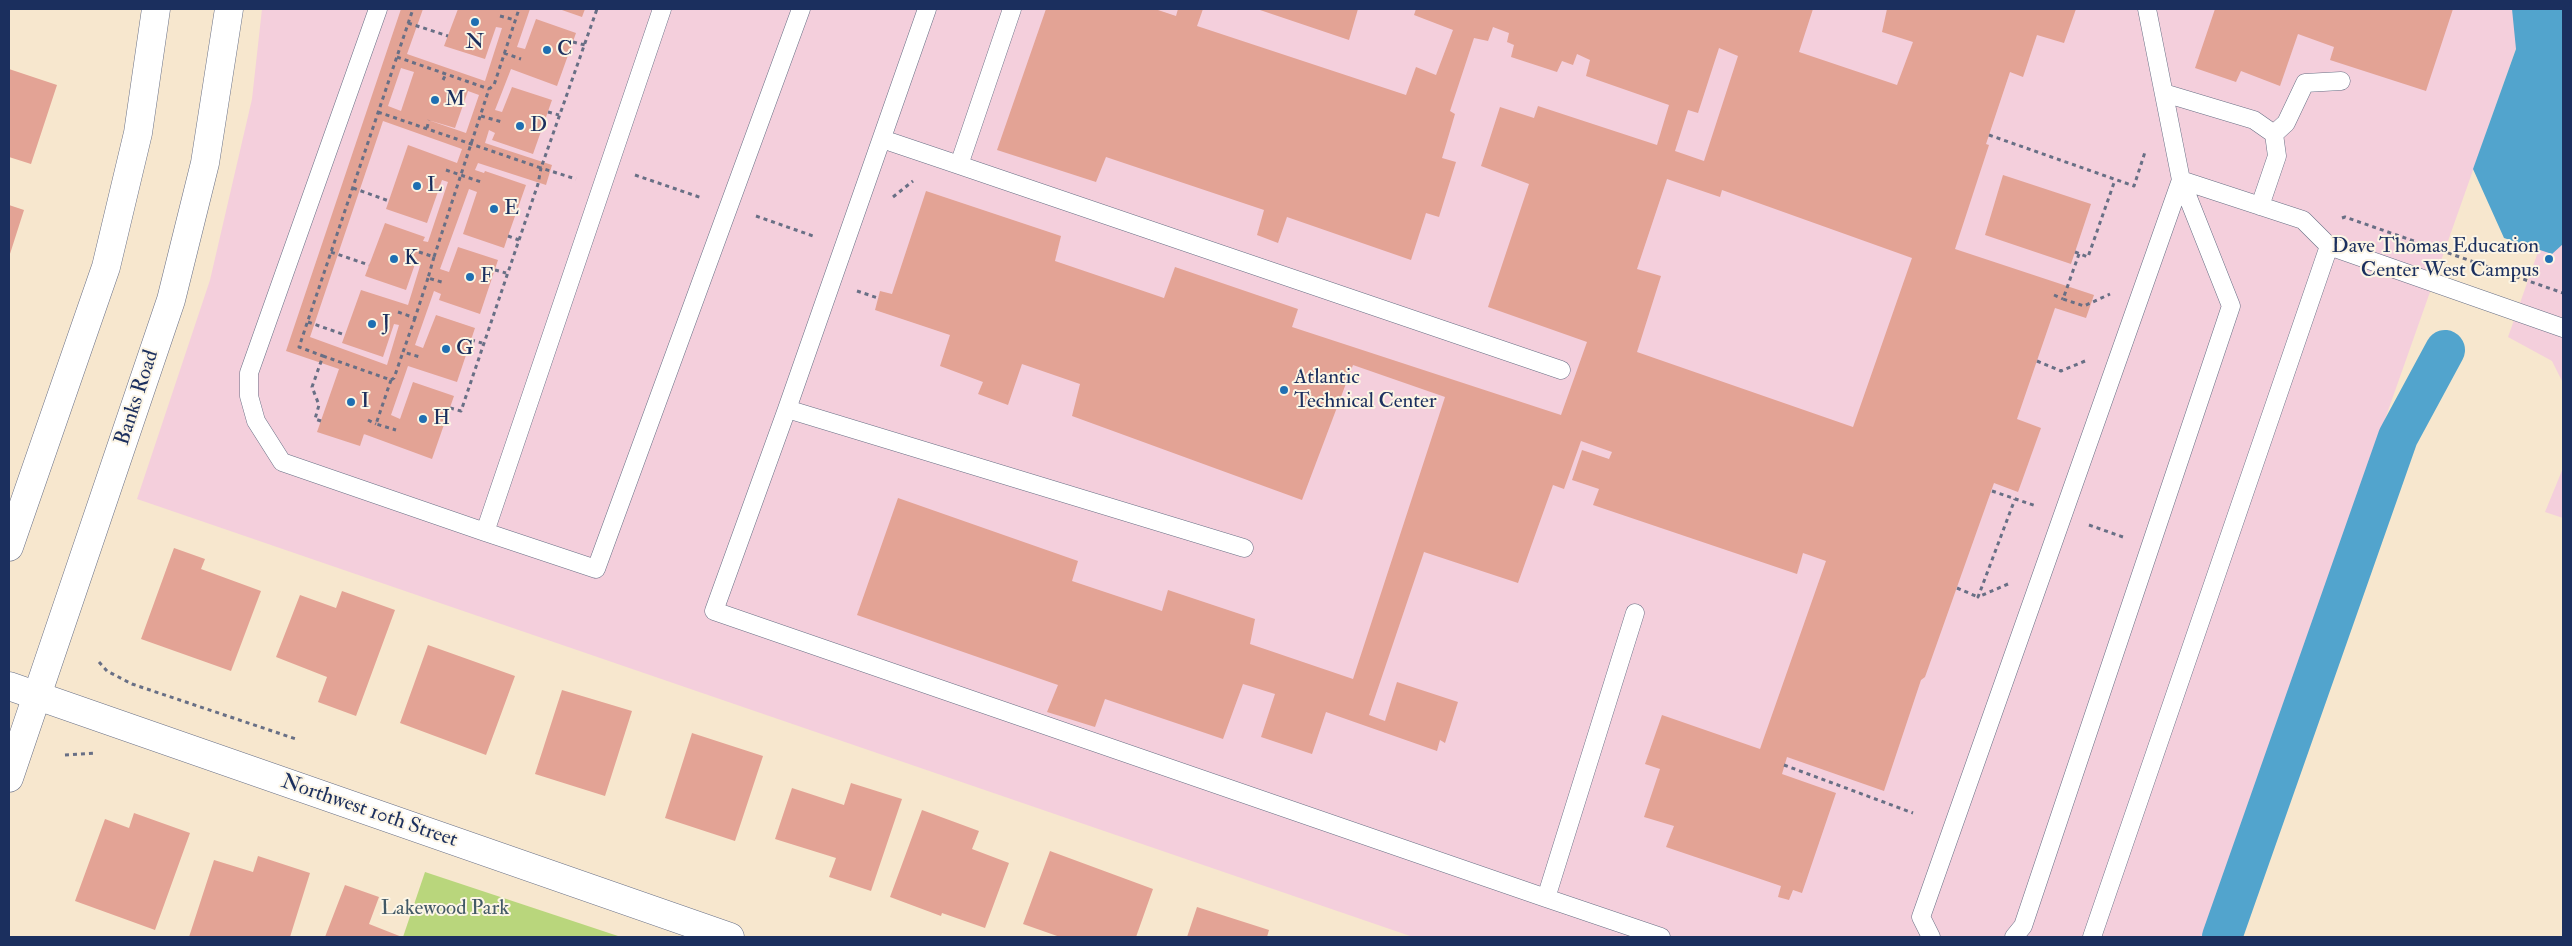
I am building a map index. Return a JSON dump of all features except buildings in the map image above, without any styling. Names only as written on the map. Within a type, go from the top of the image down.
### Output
[{"type":"street","points":[[9,547],[106,267],[138,133],[156,9]]},
{"type":"street","name":"Banks Road","points":[[9,778],[170,300],[205,163],[229,9]]},
{"type":"street","name":"Northwest 10th Street","points":[[9,686],[730,937]]},
{"type":"lane","points":[[378,9],[249,374],[249,396],[256,421],[282,462],[596,569],[801,9]]},
{"type":"lane","points":[[485,532],[662,9]]},
{"type":"lane","points":[[927,9],[714,611],[1661,937]]},
{"type":"lane","points":[[959,166],[1012,9]]},
{"type":"lane","points":[[2014,937],[2023,926],[2231,306],[2181,180],[2147,9]]},
{"type":"lane","points":[[2274,134],[2286,124],[2305,83],[2341,81]]},
{"type":"lane","points":[[2164,93],[2254,120],[2274,134],[2277,156],[2260,206]]},
{"type":"lane","points":[[882,140],[1561,370]]},
{"type":"lane","points":[[2181,180],[2303,220],[2329,246],[2563,328]]},
{"type":"lane","points":[[1931,937],[1920,917],[2181,180]]},
{"type":"lane","points":[[2092,937],[2329,246]]},
{"type":"lane","points":[[787,409],[1244,548]]},
{"type":"lane","points":[[1546,898],[1635,614]]},
{"type":"path","points":[[391,380],[299,347],[413,9]]},
{"type":"path","points":[[376,424],[415,318],[489,89],[494,85],[519,9]]},
{"type":"path","points":[[450,408],[461,411],[482,343],[519,240],[541,168],[597,9]]},
{"type":"path","points":[[500,16],[515,20]]},
{"type":"path","points":[[408,23],[448,36]]},
{"type":"path","points":[[573,42],[585,45]]},
{"type":"path","points":[[504,53],[521,59]]},
{"type":"path","points":[[396,58],[489,89]]},
{"type":"path","points":[[444,80],[446,74]]},
{"type":"path","points":[[378,112],[601,187]]},
{"type":"path","points":[[548,112],[559,115]]},
{"type":"path","points":[[481,116],[502,122]]},
{"type":"path","points":[[427,128],[429,120]]},
{"type":"path","points":[[1989,135],[2134,186],[2147,146]]},
{"type":"path","points":[[446,170],[481,182]]},
{"type":"path","points":[[888,203],[911,180],[918,182]]},
{"type":"path","points":[[2063,299],[2077,253],[2088,257],[2115,180]]},
{"type":"path","points":[[353,188],[389,201]]},
{"type":"path","points":[[2345,217],[2563,293]]},
{"type":"path","points":[[508,236],[519,240]]},
{"type":"path","points":[[332,252],[369,265]]},
{"type":"path","points":[[419,252],[434,257]]},
{"type":"path","points":[[495,270],[506,273]]},
{"type":"path","points":[[428,278],[445,284]]},
{"type":"path","points":[[2054,295],[2084,306],[2147,278]]},
{"type":"path","points":[[857,290],[878,298]]},
{"type":"path","points":[[398,312],[415,318]]},
{"type":"path","points":[[308,322],[345,335]]},
{"type":"path","points":[[471,340],[482,343]]},
{"type":"path","points":[[2037,361],[2061,371],[2123,346]]},
{"type":"path","points":[[403,352],[420,357]]},
{"type":"path","points":[[321,421],[315,419],[319,405],[312,387],[323,356]]},
{"type":"path","points":[[368,420],[396,430]]},
{"type":"path","points":[[1978,597],[2015,499]]},
{"type":"path","points":[[1957,588],[1978,597],[2044,568]]},
{"type":"path","points":[[99,662],[107,671],[132,684],[296,739]]},
{"type":"path","points":[[1784,765],[1912,813]]},
{"type":"shaded area","name":"Atlantic Technical Center","points":[[262,9],[2530,9],[2202,937],[1413,937],[137,499],[210,280],[252,99]]},
{"type":"shaded area","name":"Dave Thomas Education Center West Campus","points":[[2563,181],[2563,383],[2552,361],[2508,337]]},
{"type":"shaded area","points":[[2563,468],[2563,518],[2545,512]]},
{"type":"green space","name":"Lakewood Park","points":[[425,872],[621,937],[403,937]]},
{"type":"water","points":[[2512,9],[2563,9],[2563,244],[2552,254],[2504,238],[2473,169],[2516,49]]},
{"type":"waterway","points":[[2222,937],[2398,437],[2445,350]]},
{"type":"place","name":"N","points":[[475,22]]},
{"type":"place","name":"C","points":[[547,50]]},
{"type":"place","name":"M","points":[[435,100]]},
{"type":"place","name":"D","points":[[520,126]]},
{"type":"place","name":"L","points":[[417,186]]},
{"type":"place","name":"E","points":[[494,209]]},
{"type":"place","name":"K","points":[[394,259]]},
{"type":"place","name":"Dave Thomas Education Center West Campus","points":[[2549,259]]},
{"type":"place","name":"F","points":[[470,277]]},
{"type":"place","name":"J","points":[[372,324]]},
{"type":"place","name":"G","points":[[446,349]]},
{"type":"place","name":"Atlantic Technical Center","points":[[1284,390]]},
{"type":"place","name":"I","points":[[351,402]]},
{"type":"place","name":"H","points":[[423,419]]}]
